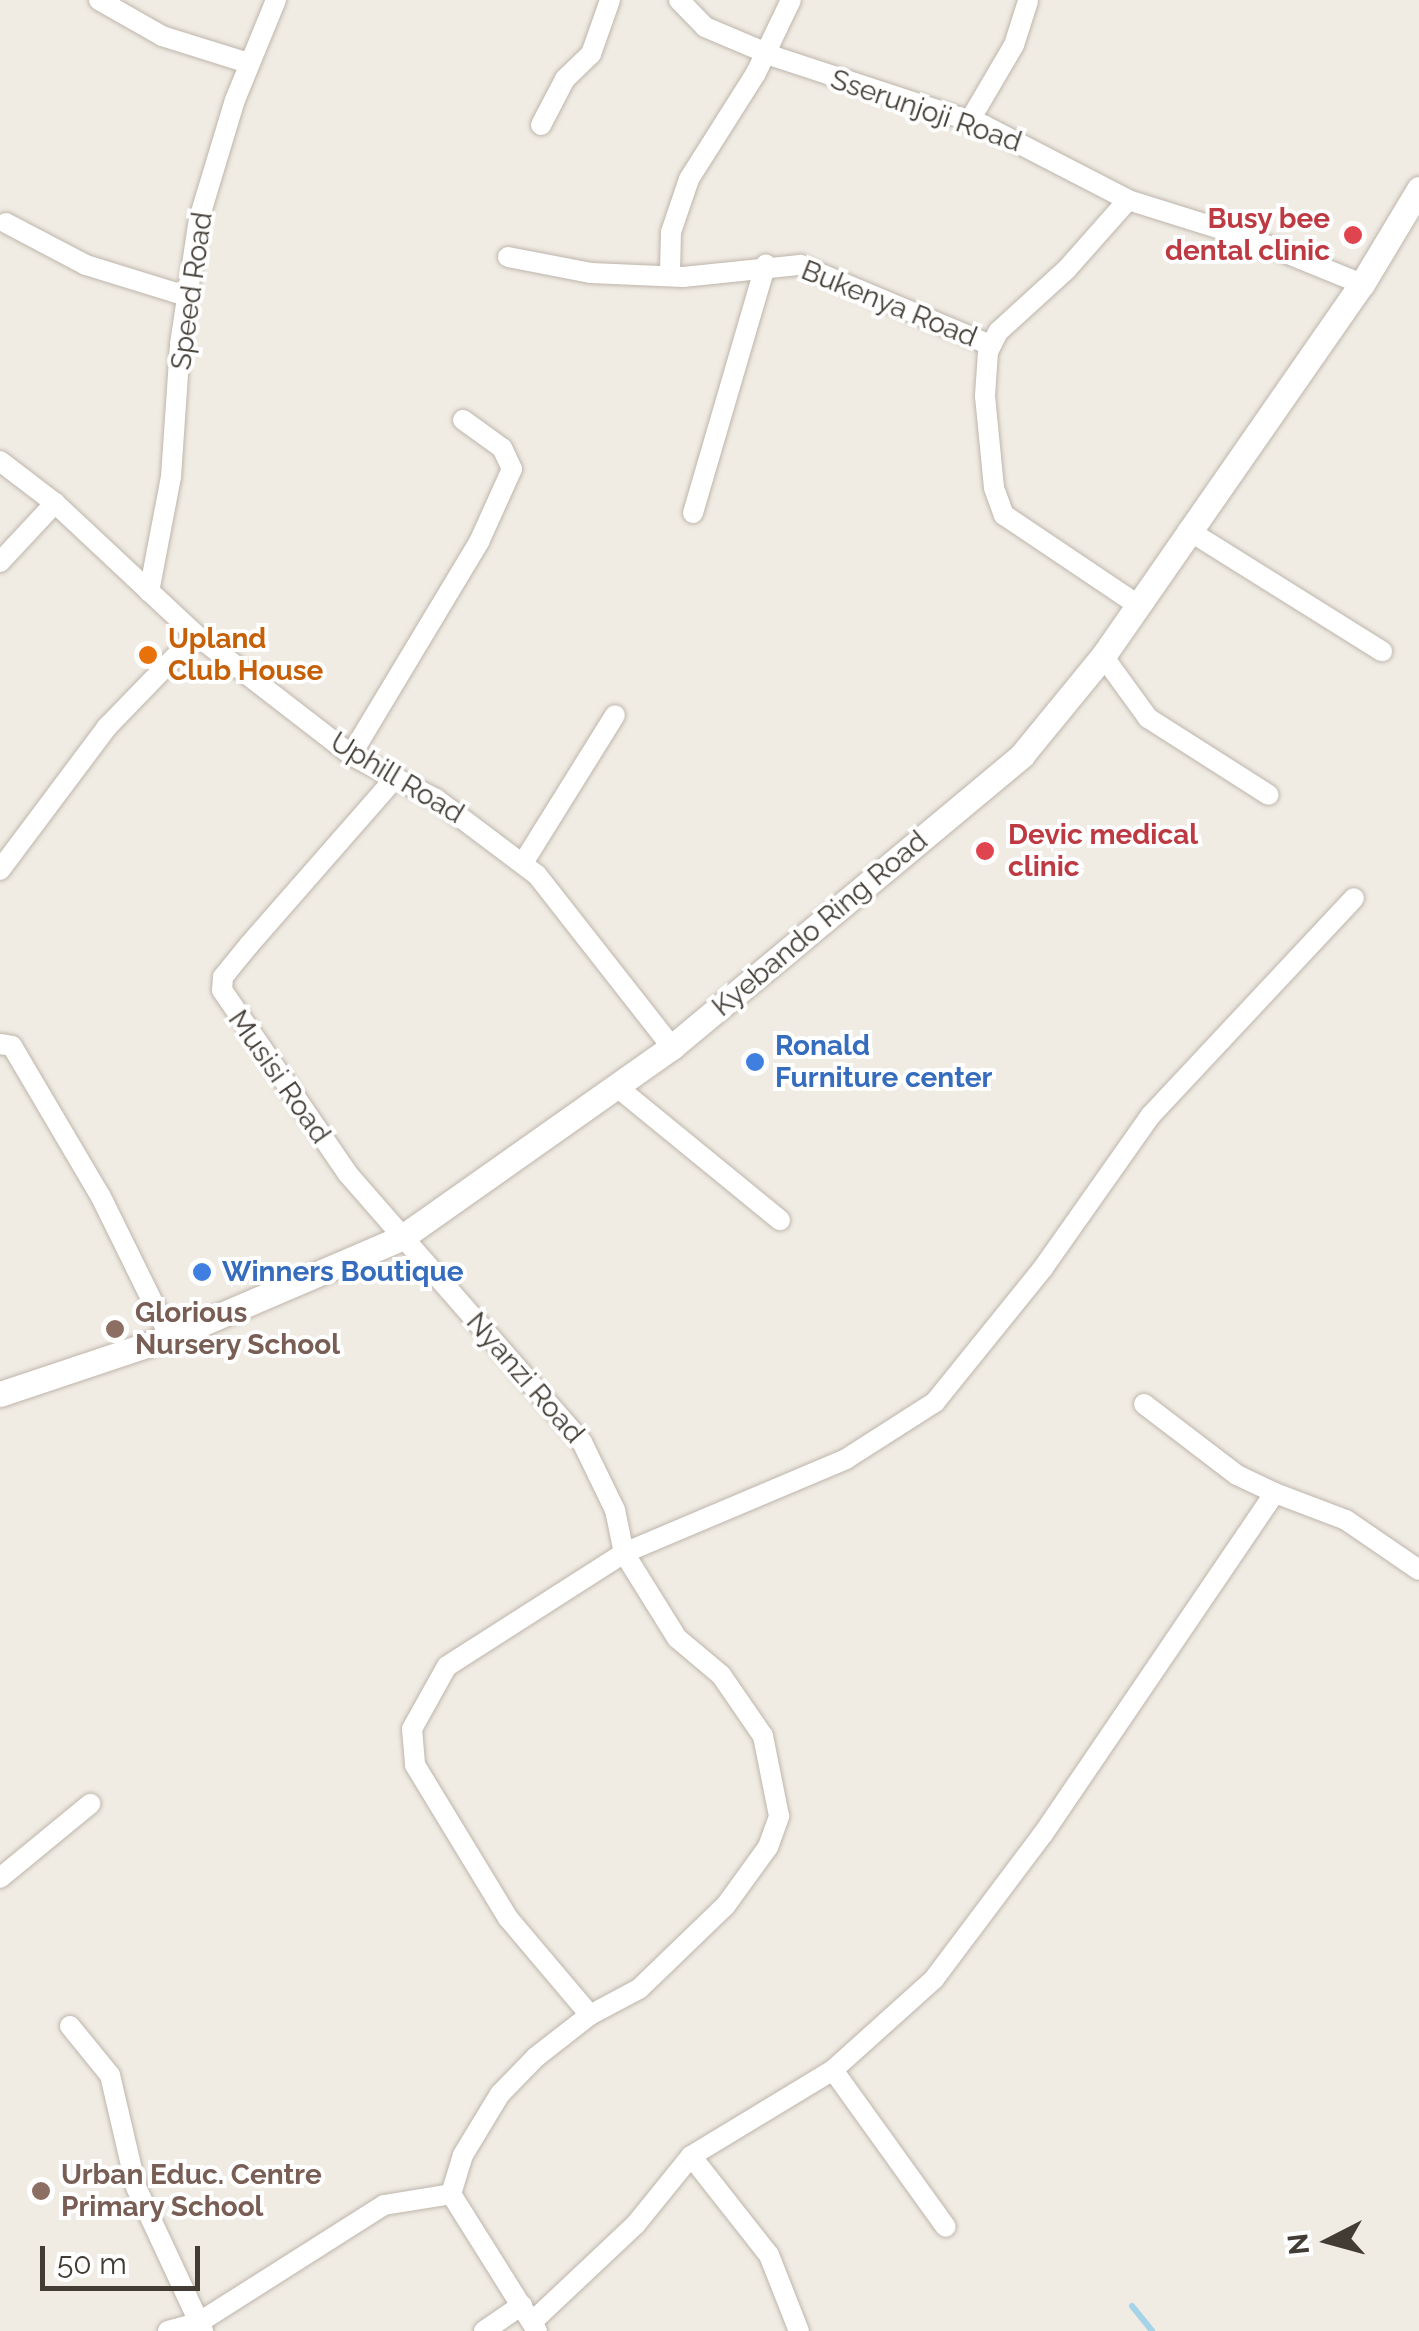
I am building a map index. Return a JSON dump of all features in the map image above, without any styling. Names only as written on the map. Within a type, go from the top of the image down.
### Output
[{"type":"street","points":[[99,0],[162,36],[248,63]]},
{"type":"street","name":"Speed Road","points":[[150,592],[171,477],[186,296],[200,219],[248,63],[276,0]]},
{"type":"street","points":[[541,125],[564,79],[592,54],[610,0]]},
{"type":"street","name":"Sserunjoji Road","points":[[679,0],[706,27],[766,52],[902,103],[970,120],[1128,200],[1362,284]]},
{"type":"street","points":[[670,272],[671,232],[689,178],[766,52],[791,0]]},
{"type":"street","points":[[970,120],[1014,45],[1028,1]]},
{"type":"street","name":"Kyebando Ring Road","points":[[0,1394],[170,1337],[401,1238],[672,1047],[1022,755],[1103,656],[1362,284],[1419,190]]},
{"type":"street","points":[[1128,200],[990,346],[985,396],[994,488],[1004,515],[1138,605]]},
{"type":"street","points":[[6,222],[86,265],[186,296]]},
{"type":"street","name":"Bukenya Road","points":[[508,257],[591,273],[670,272],[683,277],[766,264],[817,270],[990,346]]},
{"type":"street","points":[[693,513],[766,264]]},
{"type":"street","points":[[351,755],[478,542],[512,469],[502,448],[463,420]]},
{"type":"street","name":"Uphill Road","points":[[0,460],[55,502],[196,634],[351,755],[396,778],[523,863],[616,968],[672,1047]]},
{"type":"street","points":[[0,561],[55,502]]},
{"type":"street","points":[[1188,530],[1382,651]]},
{"type":"street","points":[[0,870],[107,726],[196,634]]},
{"type":"street","points":[[1103,656],[1148,718],[1269,795]]},
{"type":"street","points":[[523,863],[614,715]]},
{"type":"street","name":"Musisi Road","points":[[396,778],[249,945],[223,977],[222,990],[348,1174],[401,1238]]},
{"type":"street","points":[[590,2015],[498,1901],[414,1765],[412,1729],[447,1666],[624,1553],[830,1466],[915,1420],[1043,1268],[1151,1115],[1354,898]]},
{"type":"street","points":[[0,1044],[12,1046],[101,1197],[170,1337]]},
{"type":"street","points":[[616,1086],[780,1220]]},
{"type":"street","name":"Nyanzi Road","points":[[401,1238],[582,1442],[615,1510],[624,1553],[676,1638],[721,1674],[763,1736],[779,1816],[768,1847],[726,1905],[639,1989],[590,2015],[500,2094],[464,2155],[452,2194]]},
{"type":"street","points":[[1144,1404],[1237,1475],[1346,1520],[1419,1570]]},
{"type":"street","points":[[484,2331],[530,2319],[636,2224],[691,2156],[833,2070],[944,1966],[1043,1834],[1274,1493]]},
{"type":"street","points":[[0,1878],[90,1804]]},
{"type":"street","points":[[70,2026],[110,2076],[136,2188],[200,2327]]},
{"type":"street","points":[[833,2070],[946,2227]]},
{"type":"street","points":[[691,2156],[769,2256],[799,2331]]},
{"type":"street","points":[[168,2331],[200,2327],[384,2205],[452,2194],[530,2319]]},
{"type":"waterway","points":[[1132,2306],[1152,2331]]},
{"type":"place","name":"Busy bee dental clinic","points":[[1353,235]]},
{"type":"place","name":"Upland Club House","points":[[148,655]]},
{"type":"place","name":"Devic medical clinic","points":[[985,851]]},
{"type":"place","name":"Ronald Furniture center","points":[[755,1062]]},
{"type":"place","name":"Winners Boutique","points":[[202,1272]]},
{"type":"place","name":"Glorious Nursery School","points":[[115,1329]]},
{"type":"place","name":"Urban Educ. Centre Primary School","points":[[41,2191]]}]
